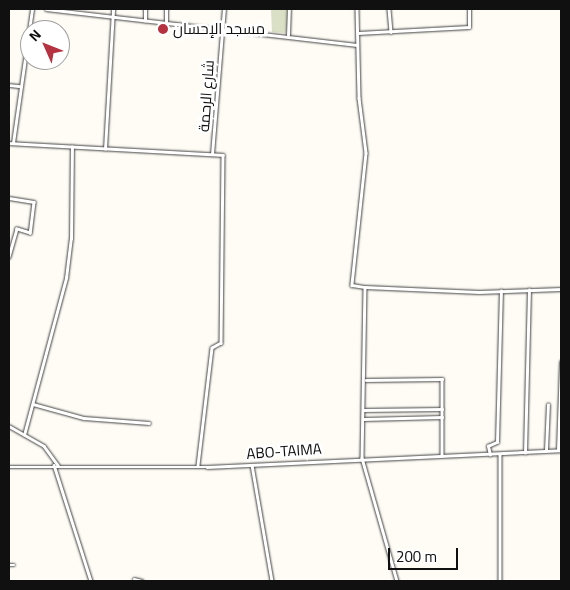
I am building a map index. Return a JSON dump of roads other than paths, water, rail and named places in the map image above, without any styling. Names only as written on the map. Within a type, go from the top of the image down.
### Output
[{"type":"street","points":[[13,143],[19,86],[32,9]]},
{"type":"street","points":[[46,9],[113,15],[222,30],[288,35],[357,45]]},
{"type":"street","points":[[105,149],[113,9]]},
{"type":"street","points":[[145,9],[145,20]]},
{"type":"street","points":[[166,9],[166,22]]},
{"type":"street","name":"شارع الرحمة","points":[[212,154],[224,9]]},
{"type":"street","points":[[288,35],[289,9]]},
{"type":"street","points":[[357,9],[357,45],[366,153],[352,285],[501,291],[561,289]]},
{"type":"street","points":[[389,9],[390,32]]},
{"type":"street","points":[[358,33],[469,27],[469,9]]},
{"type":"street","points":[[9,85],[19,86]]},
{"type":"street","points":[[9,143],[223,155],[221,343],[212,348],[198,466]]},
{"type":"street","points":[[24,435],[66,278],[71,239],[72,147]]},
{"type":"street","points":[[9,198],[34,202],[30,232],[17,229],[9,257]]},
{"type":"street","points":[[366,287],[366,380],[362,458],[397,581]]},
{"type":"street","points":[[525,453],[529,290]]},
{"type":"street","points":[[490,455],[488,446],[496,442],[501,291]]},
{"type":"street","points":[[560,450],[561,362]]},
{"type":"street","points":[[366,380],[442,378],[442,455]]},
{"type":"street","points":[[33,404],[84,418],[148,423]]},
{"type":"street","points":[[546,450],[548,405]]},
{"type":"street","points":[[364,410],[442,409]]},
{"type":"street","points":[[364,419],[442,417]]},
{"type":"street","points":[[9,426],[44,446],[58,465]]},
{"type":"street","name":"ABO-TAIMA","points":[[9,467],[58,465],[252,465],[362,458],[500,455],[560,450]]},
{"type":"street","points":[[500,455],[500,581]]},
{"type":"street","points":[[252,465],[272,581]]},
{"type":"street","points":[[54,466],[91,581]]},
{"type":"street","points":[[9,565],[14,565]]},
{"type":"street","points":[[134,579],[142,581]]},
{"type":"place","name":"مسجد الإحسان","points":[[163,29]]}]
